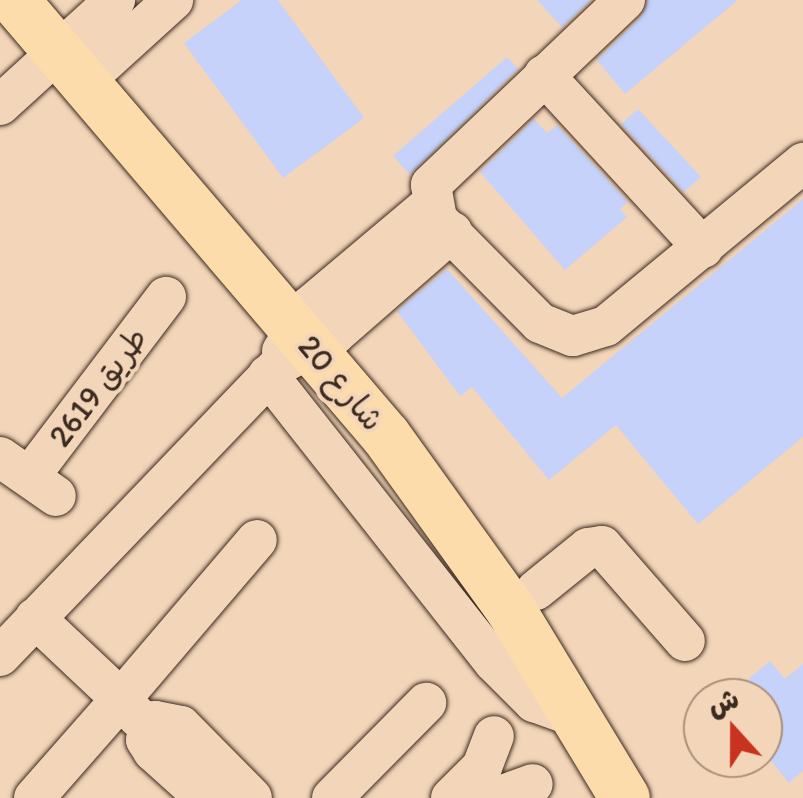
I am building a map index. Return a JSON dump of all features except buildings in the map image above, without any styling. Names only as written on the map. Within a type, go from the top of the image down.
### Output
[{"type":"main road","name":"شارع 20","points":[[14,0],[81,37],[300,343],[386,436],[511,610],[625,798]]},
{"type":"main road","name":"شارع 20","points":[[300,343],[536,590],[660,798]]},
{"type":"street","points":[[0,105],[81,37],[173,0]]},
{"type":"street","points":[[625,0],[435,176],[441,218],[540,322],[573,336],[606,326],[803,163]]},
{"type":"street","points":[[544,75],[703,248]]},
{"type":"street","points":[[0,656],[300,343],[441,218]]},
{"type":"street","name":"طريق 2619","points":[[28,476],[166,298]]},
{"type":"street","points":[[34,798],[257,540]]},
{"type":"street","points":[[536,590],[588,548],[602,546],[685,641]]},
{"type":"street","points":[[35,618],[121,698],[148,728],[153,752],[205,798]]},
{"type":"street","points":[[332,798],[426,703]]},
{"type":"street","points":[[148,728],[155,721],[180,726],[252,798]]},
{"type":"street","points":[[451,798],[482,766],[494,736]]},
{"type":"street","points":[[494,798],[533,784]]}]
